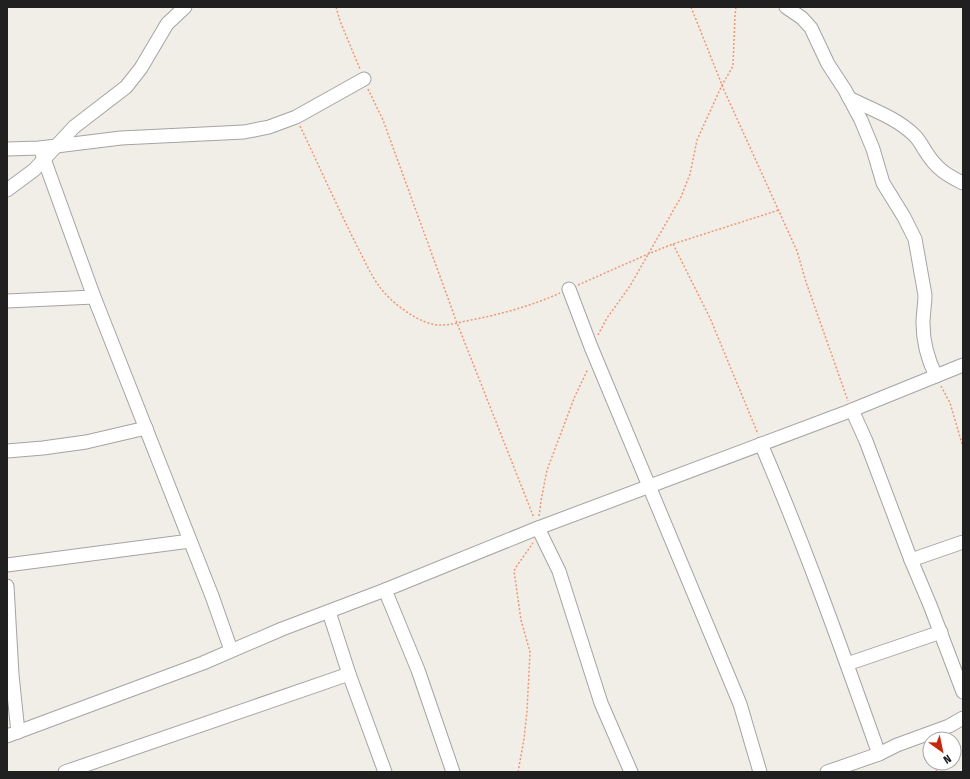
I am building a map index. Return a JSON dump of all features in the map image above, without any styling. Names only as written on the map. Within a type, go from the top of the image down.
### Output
[{"type":"street","points":[[7,190],[34,170],[42,154],[56,146],[80,122],[126,87],[141,68],[167,24],[185,7]]},
{"type":"street","points":[[786,7],[807,23],[828,64],[849,98],[861,120],[873,149],[883,183],[904,216],[915,239],[925,295],[923,321],[924,336],[929,361],[936,376]]},
{"type":"street","points":[[56,146],[121,138],[244,132],[269,127],[296,117],[364,79]]},
{"type":"street","points":[[849,98],[892,119],[906,128],[915,136],[933,163],[941,171],[963,183]]},
{"type":"street","points":[[7,149],[42,154]]},
{"type":"street","points":[[42,154],[94,297],[212,596],[231,650]]},
{"type":"street","points":[[569,289],[740,704],[760,772]]},
{"type":"street","points":[[7,301],[94,297]]},
{"type":"street","points":[[7,586],[12,675],[12,734],[203,663],[282,629],[385,590],[538,528],[649,485],[852,410],[963,364]]},
{"type":"street","points":[[852,410],[866,441],[910,560],[941,632],[963,692]]},
{"type":"street","points":[[7,451],[86,442],[146,428]]},
{"type":"street","points":[[762,444],[783,494],[879,754]]},
{"type":"street","points":[[538,528],[559,571],[602,703],[631,772]]},
{"type":"street","points":[[7,565],[190,541]]},
{"type":"street","points":[[910,560],[963,542]]},
{"type":"street","points":[[385,590],[418,670],[454,772]]},
{"type":"street","points":[[329,612],[349,674],[385,772]]},
{"type":"street","points":[[847,664],[941,632]]},
{"type":"street","points":[[65,772],[349,674]]},
{"type":"street","points":[[827,772],[879,754],[948,726],[963,718]]},
{"type":"path","points":[[336,7],[340,21],[364,79],[383,120],[457,323],[538,528]]},
{"type":"path","points":[[691,7],[722,85],[797,251],[838,375],[852,410]]},
{"type":"path","points":[[598,335],[610,313],[630,286],[681,197],[690,174],[697,140],[722,85],[733,66],[736,7]]},
{"type":"path","points":[[296,117],[335,203],[378,285],[390,298],[419,319],[440,325],[498,315],[544,300],[673,244],[779,210]]},
{"type":"path","points":[[673,244],[710,318],[762,444]]},
{"type":"path","points":[[518,772],[527,711],[530,652],[521,620],[514,571],[534,542],[538,528],[547,470],[575,396],[585,377],[594,352]]},
{"type":"path","points":[[936,376],[950,403],[963,447]]}]
